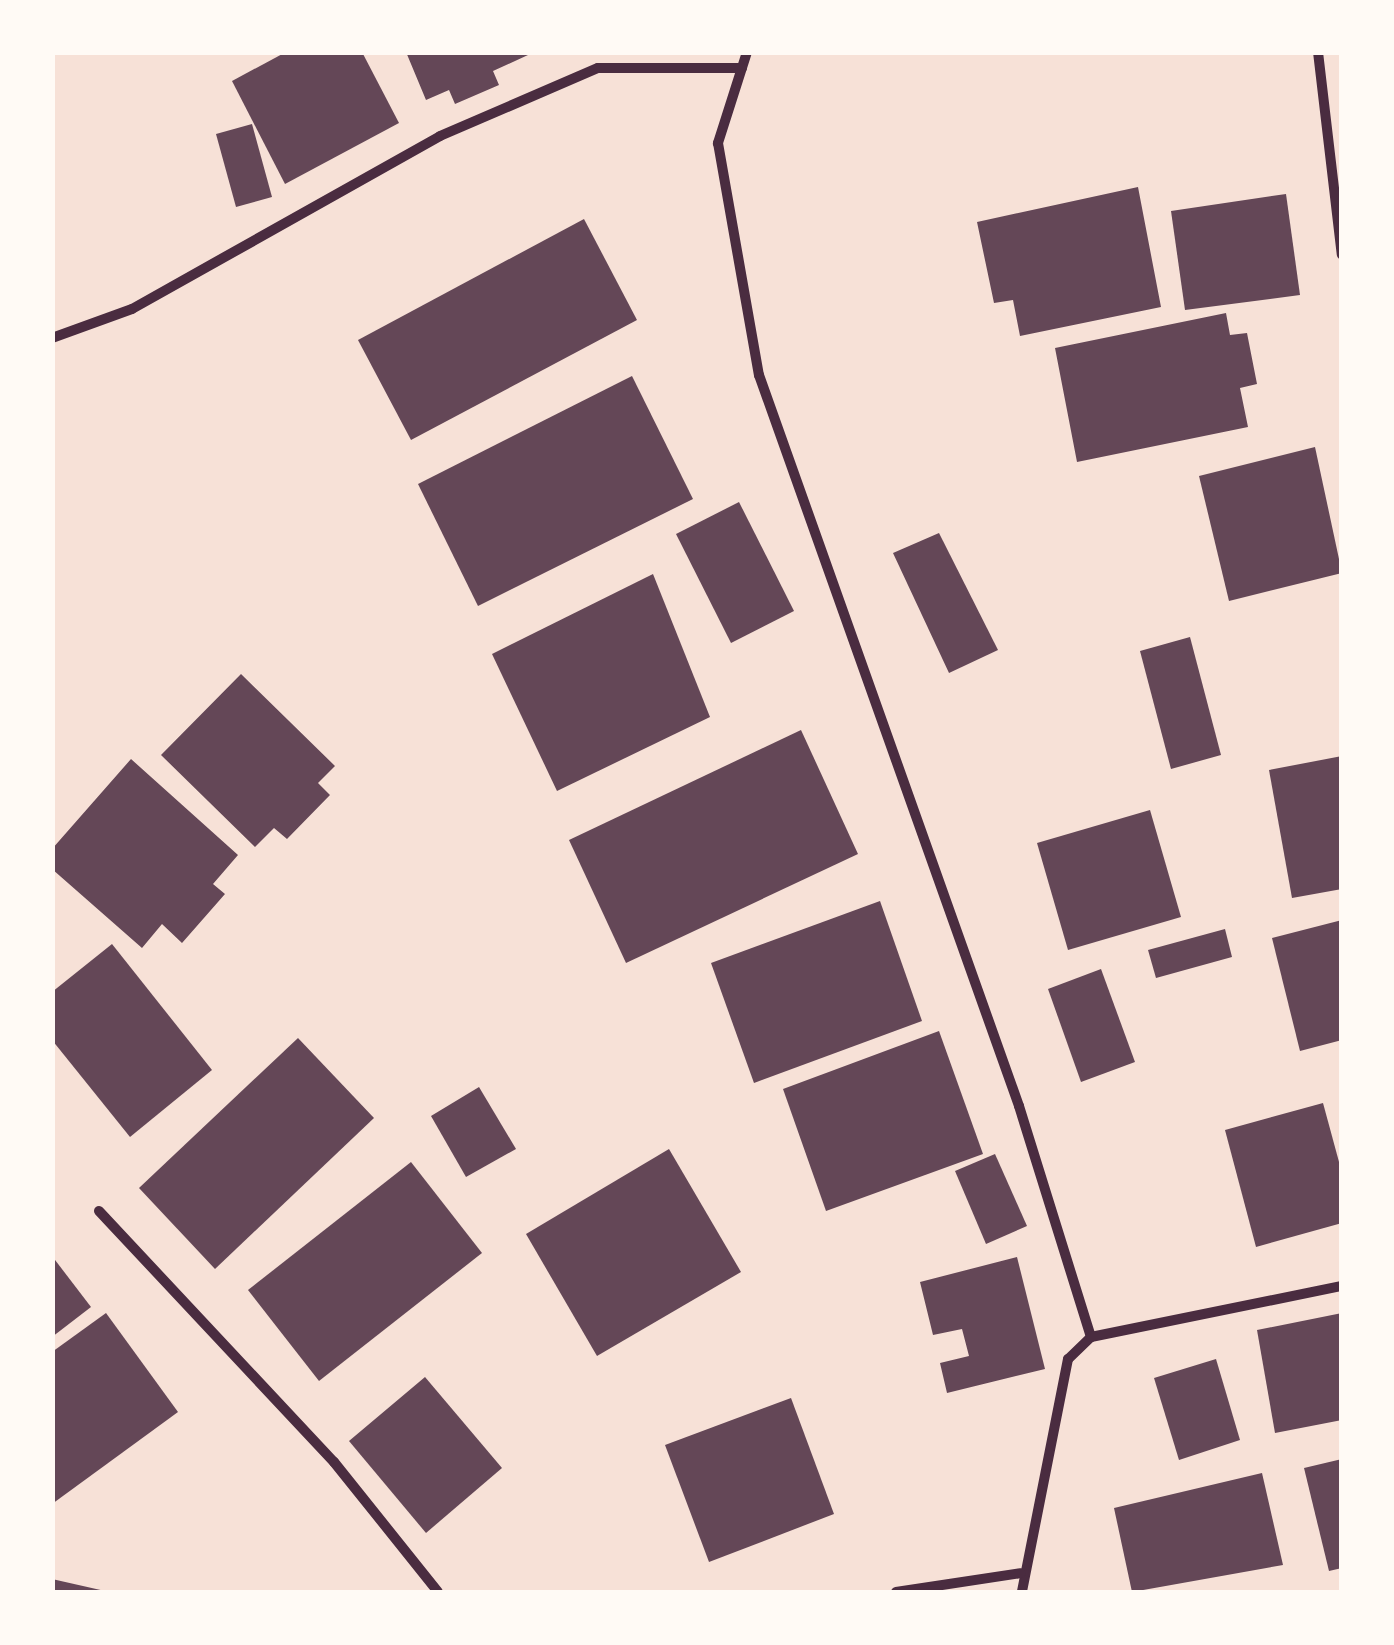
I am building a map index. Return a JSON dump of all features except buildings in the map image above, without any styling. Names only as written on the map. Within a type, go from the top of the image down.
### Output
[{"type":"street","points":[[747,52],[718,143],[759,375],[1019,1106],[1092,1338]]},
{"type":"street","points":[[1318,52],[1342,255]]},
{"type":"street","points":[[52,338],[132,308],[440,136],[598,68],[742,68]]},
{"type":"street","points":[[99,1211],[334,1462],[438,1592]]},
{"type":"street","points":[[1022,1592],[1021,1573],[1068,1359],[1092,1338],[1342,1286]]},
{"type":"street","points":[[896,1592],[1021,1573]]}]
